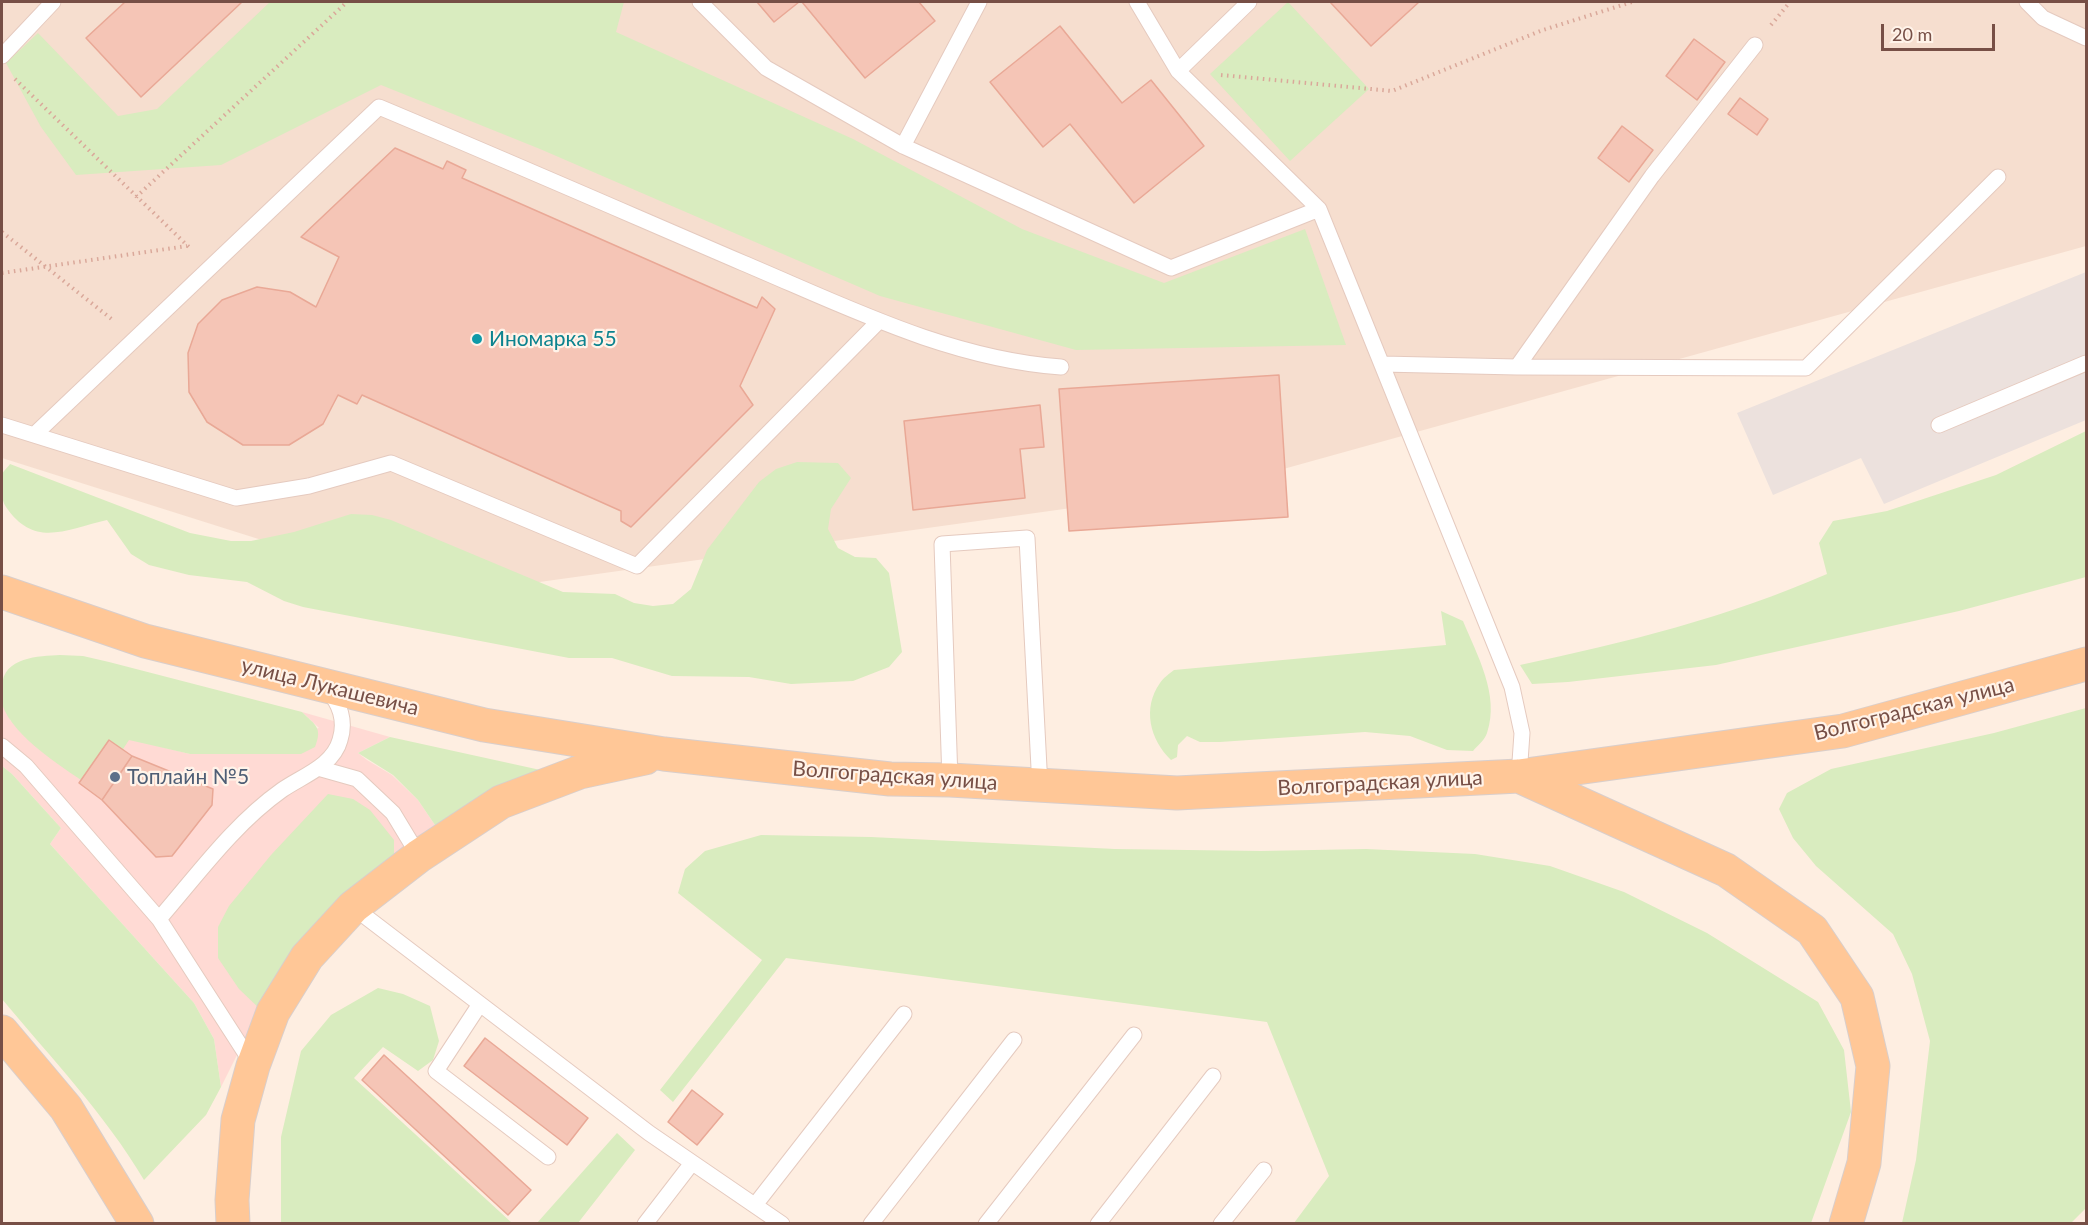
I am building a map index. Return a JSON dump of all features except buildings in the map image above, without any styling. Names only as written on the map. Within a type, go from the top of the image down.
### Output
[{"type":"main road","name":"улица Лукашевича","points":[[2,592],[145,641],[483,725],[664,754]]},
{"type":"main road","name":"Волгоградская улица","points":[[664,754],[890,779],[950,780],[1040,787],[1177,793],[1520,776],[1843,731],[2086,664]]},
{"type":"main road","points":[[233,1224],[232,1200],[238,1120],[253,1065],[273,1012],[307,957],[353,907],[419,856],[501,802],[580,772],[664,754]]},
{"type":"main road","points":[[1520,776],[1726,870],[1812,930],[1857,997],[1873,1066],[1864,1163],[1846,1224]]},
{"type":"main road","points":[[2,1032],[66,1108],[137,1224]]},
{"type":"lane","points":[[2,56],[53,2]]},
{"type":"lane","points":[[700,2],[766,68],[903,146],[1171,268],[1319,209]]},
{"type":"lane","points":[[903,146],[979,2]]},
{"type":"lane","points":[[1137,2],[1178,71],[1319,209],[1512,687],[1522,733],[1520,776]]},
{"type":"lane","points":[[1178,71],[1249,2]]},
{"type":"lane","points":[[2028,2],[2043,18],[2086,38]]},
{"type":"lane","points":[[1517,367],[1652,176],[1755,45]]},
{"type":"lane","points":[[34,435],[379,107],[879,321],[974,353],[1041,366],[1061,367]]},
{"type":"lane","points":[[1382,364],[1806,368],[1998,177]]},
{"type":"lane","points":[[2,425],[236,498],[309,486],[391,463],[637,566],[879,321]]},
{"type":"lane","points":[[1939,425],[2086,363]]},
{"type":"lane","points":[[950,780],[942,544],[1027,538],[1040,787]]},
{"type":"lane","points":[[159,919],[246,819],[283,790],[318,768],[332,755],[340,741],[342,720],[338,701],[323,685]]},
{"type":"lane","points":[[2,746],[26,766],[159,919],[253,1065]]},
{"type":"lane","points":[[318,768],[357,779],[393,813],[419,856]]},
{"type":"lane","points":[[353,907],[650,1133],[760,1214],[782,1224]]},
{"type":"lane","points":[[480,1004],[436,1071],[548,1157]]},
{"type":"lane","points":[[760,1214],[904,1014]]},
{"type":"lane","points":[[986,1224],[1134,1035]]},
{"type":"lane","points":[[871,1224],[1014,1040]]},
{"type":"lane","points":[[1098,1224],[1213,1076]]},
{"type":"lane","points":[[645,1224],[692,1162]]},
{"type":"lane","points":[[1221,1224],[1264,1170]]},
{"type":"path","points":[[136,197],[347,2]]},
{"type":"path","points":[[1178,71],[1392,92],[1544,30],[1632,2]]},
{"type":"path","points":[[2,273],[187,246],[10,75]]},
{"type":"path","points":[[2,232],[136,338]]},
{"type":"shaded area","points":[[2,2],[2086,2],[2086,246],[1215,488],[439,596],[2,458]]},
{"type":"shaded area","points":[[2086,272],[2086,420],[1884,504],[1861,458],[1773,495],[1737,413]]},
{"type":"shaded area","points":[[2,703],[11,721],[129,739],[190,754],[319,728],[302,712],[390,737],[358,753],[392,775],[418,800],[439,831],[260,1009],[221,1087],[214,1039],[194,1003],[50,844],[61,828],[2,766]]},
{"type":"green space","points":[[270,2],[624,2],[616,32],[853,139],[1022,229],[1164,283],[1305,229],[1346,345],[1076,350],[880,296],[540,149],[381,85],[221,165],[76,175],[41,127],[6,63],[38,33],[118,116],[157,109]]},
{"type":"green space","points":[[1288,2],[1369,89],[1290,161],[1210,74]]},
{"type":"green space","points":[[2086,431],[2086,577],[1959,611],[1716,665],[1532,684],[1520,665],[1598,648],[1714,616],[1827,574],[1819,543],[1833,521],[1887,511],[1996,475]]},
{"type":"green space","points":[[797,462],[838,463],[851,478],[831,509],[828,529],[838,548],[855,557],[876,558],[889,573],[902,652],[889,667],[853,681],[791,684],[749,677],[672,676],[612,658],[569,658],[303,607],[284,601],[247,582],[189,575],[149,565],[131,554],[107,520],[52,533],[28,528],[17,520],[6,507],[1,487],[1,479],[10,464],[190,533],[231,541],[251,541],[294,532],[351,514],[372,515],[391,520],[563,592],[615,594],[634,603],[653,606],[673,604],[691,589],[707,550],[759,482],[776,469]]},
{"type":"green space","points":[[1441,611],[1463,621],[1480,661],[1489,690],[1491,704],[1487,733],[1473,751],[1447,750],[1410,736],[1365,732],[1220,742],[1200,742],[1187,736],[1178,745],[1177,757],[1171,760],[1158,743],[1151,723],[1151,703],[1161,681],[1174,670],[1446,645]]},
{"type":"green space","points":[[60,655],[83,656],[109,662],[302,712],[318,731],[315,747],[301,754],[190,754],[129,740],[96,790],[56,763],[29,741],[8,717],[2,704],[4,676],[9,669],[24,660]]},
{"type":"green space","points":[[2086,708],[2086,1208],[2071,1223],[1902,1223],[1916,1160],[1930,1041],[1912,974],[1893,934],[1816,866],[1793,838],[1779,809],[1787,793],[1831,769],[1994,733]]},
{"type":"green space","points":[[390,737],[545,771],[439,831],[418,800],[393,775],[358,753]]},
{"type":"green space","points":[[2,766],[61,828],[50,844],[194,1003],[214,1039],[221,1087],[206,1115],[144,1180],[95,1109],[2,999]]},
{"type":"green space","points":[[328,794],[353,799],[370,810],[394,840],[394,858],[260,1009],[239,989],[218,958],[218,927],[229,906],[271,855]]},
{"type":"green space","points":[[761,835],[871,837],[1115,849],[1261,851],[1366,849],[1475,854],[1550,866],[1624,892],[1707,933],[1818,1002],[1844,1050],[1851,1112],[1811,1223],[1294,1223],[1329,1176],[1267,1022],[786,958],[673,1102],[660,1090],[762,960],[678,893],[685,869],[705,851]]},
{"type":"green space","points":[[378,988],[403,994],[430,1006],[439,1041],[433,1060],[418,1071],[383,1047],[354,1078],[512,1223],[281,1223],[281,1137],[301,1051],[331,1015]]},
{"type":"green space","points":[[617,1133],[635,1150],[578,1223],[537,1223]]},
{"type":"place","name":"Иномарка 55","points":[[477,339]]},
{"type":"place","name":"Топлайн №5","points":[[115,777]]}]
